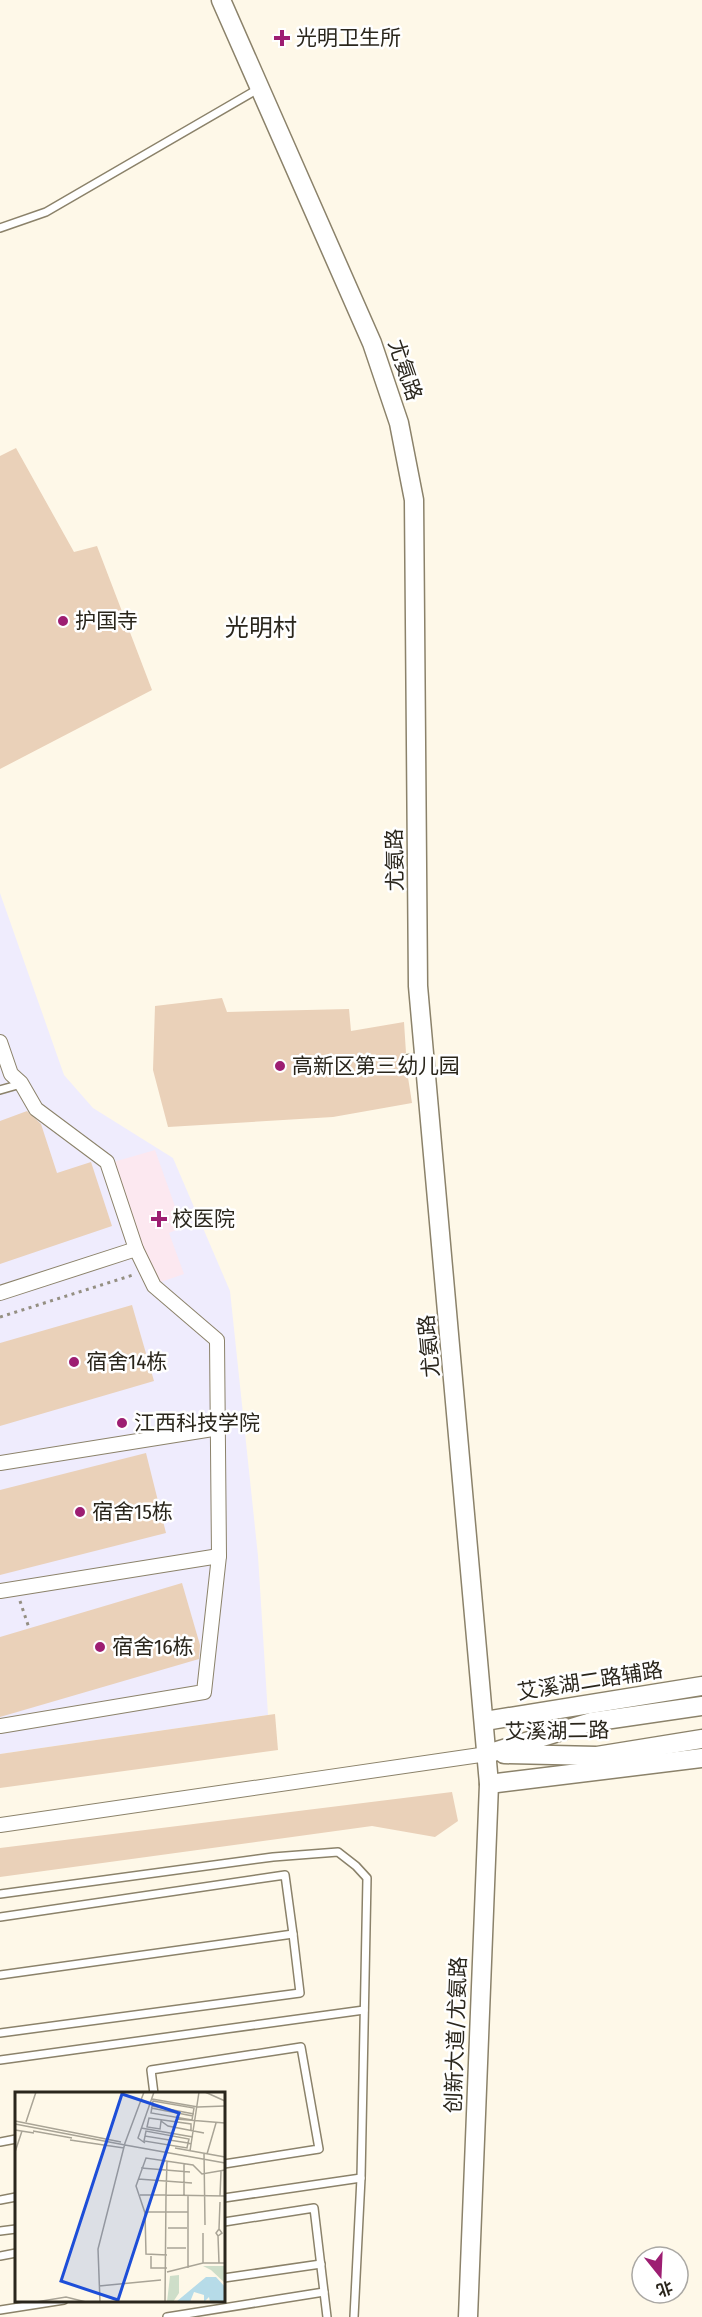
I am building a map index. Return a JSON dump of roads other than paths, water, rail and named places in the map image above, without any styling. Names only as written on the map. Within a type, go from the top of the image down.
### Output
[{"type":"main road","name":"尤氨路","points":[[221,0],[372,343],[399,423],[414,500],[418,986],[488,1754]]},
{"type":"main road","name":"艾溪湖二路辅路","points":[[485,1721],[702,1686]]},
{"type":"main road","name":"艾溪湖二路","points":[[488,1754],[591,1722],[702,1706]]},
{"type":"main road","name":"艾溪湖二路","points":[[488,1754],[597,1756],[702,1739]]},
{"type":"main road","name":"创新大道/尤氨路","points":[[468,2317],[489,1784],[488,1754]]},
{"type":"main road","points":[[489,1784],[702,1758]]},
{"type":"street","points":[[0,1042],[11,1074],[21,1083],[36,1109],[107,1162],[136,1249],[154,1286],[217,1340],[219,1428],[219,1556],[204,1692],[0,1726]]},
{"type":"street","points":[[406,1062],[426,1059]]},
{"type":"street","points":[[0,1293],[136,1249]]},
{"type":"street","points":[[0,1462],[219,1428]]},
{"type":"street","points":[[0,1591],[219,1556]]},
{"type":"street","points":[[0,1825],[488,1754]]},
{"type":"lane","points":[[0,228],[45,212],[260,87]]},
{"type":"lane","points":[[0,1090],[21,1083]]},
{"type":"lane","points":[[0,1894],[273,1857],[338,1852],[367,1878],[361,2178],[354,2317]]},
{"type":"lane","points":[[0,1917],[285,1875],[300,1993],[0,2033]]},
{"type":"lane","points":[[0,1975],[293,1934]]},
{"type":"lane","points":[[0,2060],[364,2010]]},
{"type":"lane","points":[[154,2092],[150,2070],[301,2047],[319,2149],[225,2164]]},
{"type":"lane","points":[[0,2142],[15,2139]]},
{"type":"lane","points":[[225,2198],[361,2178]]},
{"type":"lane","points":[[0,2200],[15,2197]]},
{"type":"lane","points":[[225,2222],[315,2208],[327,2317]]},
{"type":"lane","points":[[0,2231],[15,2229]]},
{"type":"lane","points":[[0,2256],[15,2253]]},
{"type":"lane","points":[[225,2278],[321,2264]]},
{"type":"lane","points":[[167,2317],[324,2292]]},
{"type":"lane","points":[[0,2310],[57,2302]]},
{"type":"place","name":"光明卫生所","points":[[282,38]]},
{"type":"place","name":"护国寺","points":[[63,621]]},
{"type":"place","name":"高新区第三幼儿园","points":[[280,1066]]},
{"type":"place","name":"校医院","points":[[159,1219]]},
{"type":"place","name":"宿舍14栋","points":[[74,1362]]},
{"type":"place","name":"江西科技学院","points":[[122,1423]]},
{"type":"place","name":"宿舍15栋","points":[[80,1512]]},
{"type":"place","name":"宿舍16栋","points":[[100,1647]]},
{"type":"district","name":"光明村","points":[[261,628]]}]
